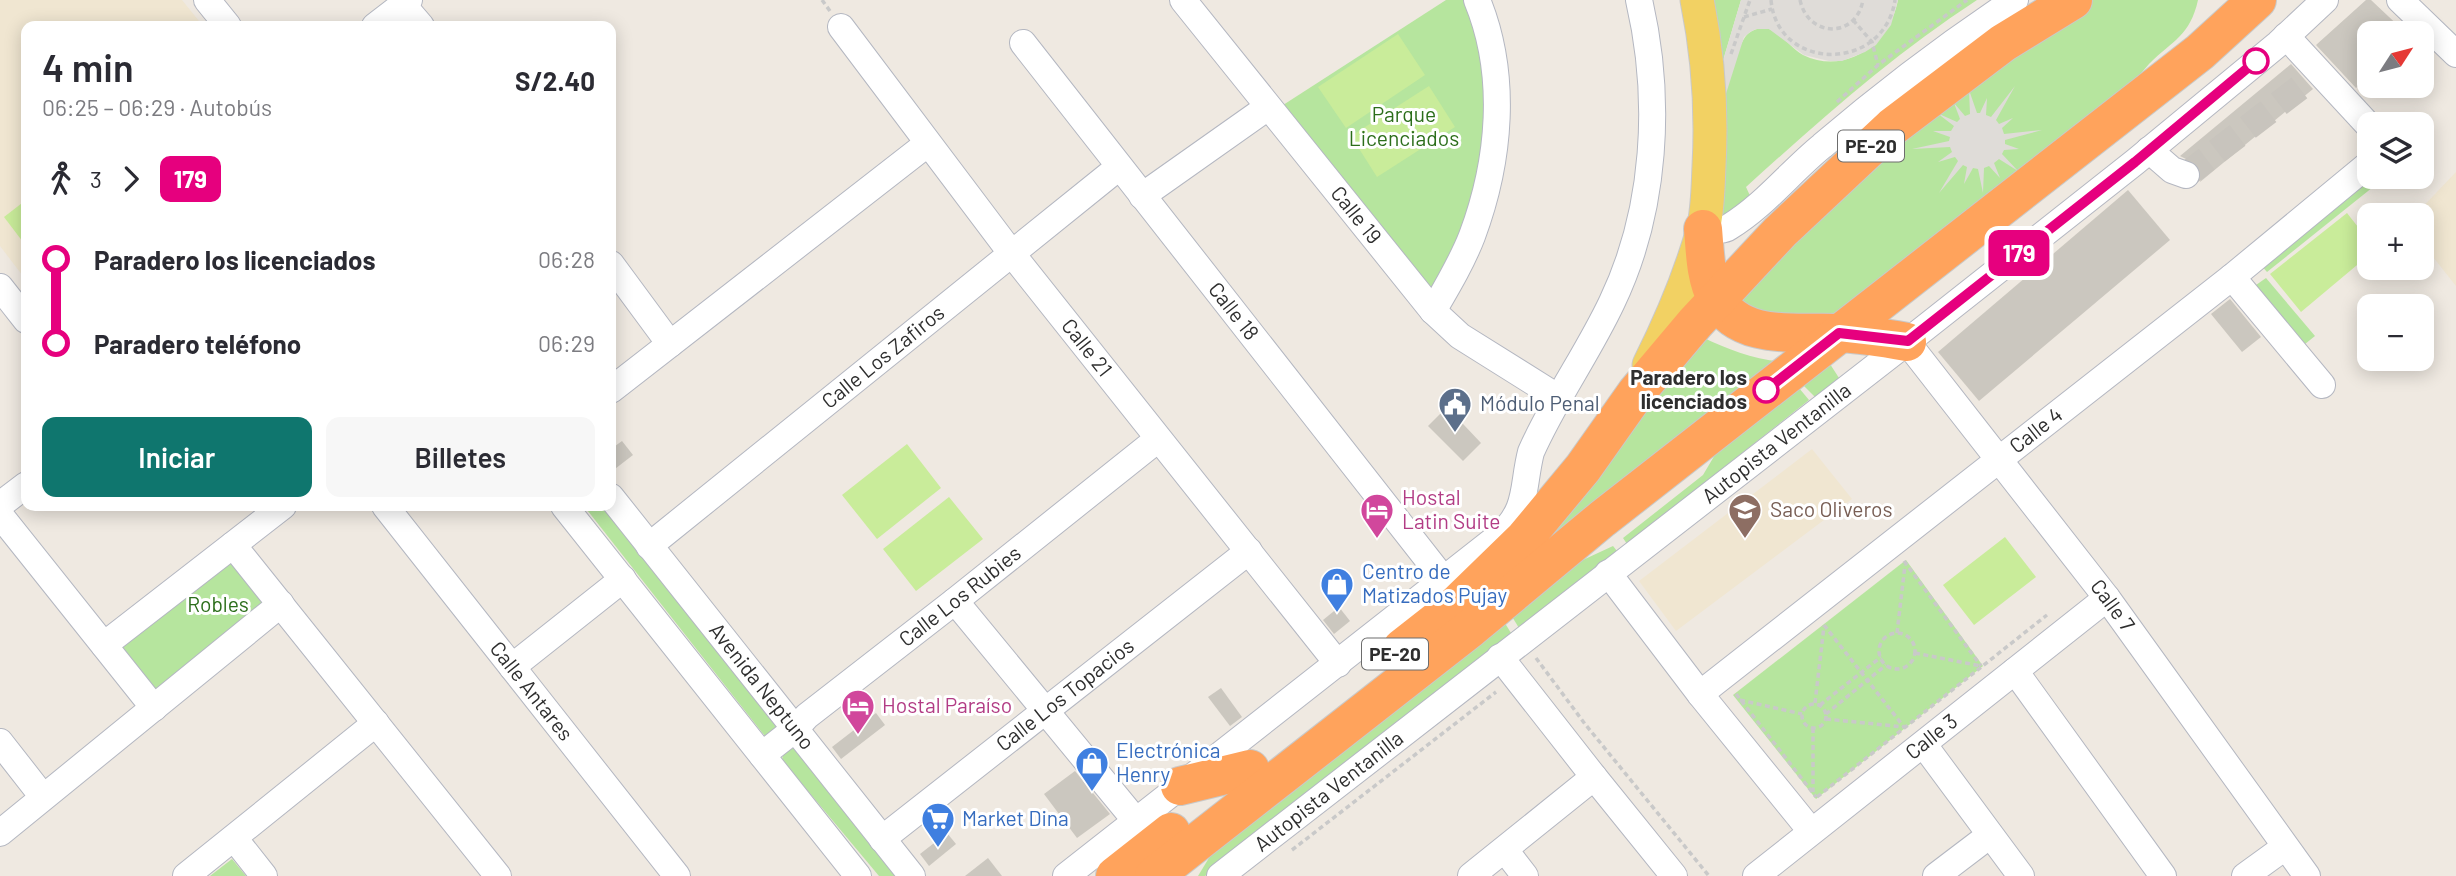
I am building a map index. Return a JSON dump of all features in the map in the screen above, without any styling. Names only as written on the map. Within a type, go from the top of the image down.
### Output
[{"type":"highway","name":"PE-20","points":[[1115,876],[1453,608],[1488,576],[1555,504],[1600,446],[1636,393],[1716,299],[1780,232],[1892,127],[2003,43],[2073,0]]},
{"type":"highway","points":[[2200,52],[2216,0]]},
{"type":"highway","name":"PE-20","points":[[1165,871],[1471,628],[1602,519],[2200,52],[2257,0]]},
{"type":"highway","points":[[1703,229],[1707,269],[1716,299],[1727,312],[1740,321],[1778,333],[1839,333],[1908,341]]},
{"type":"highway","points":[[1180,786],[1250,769]]},
{"type":"main road","points":[[1636,393],[1665,333],[1703,229],[1711,128],[1704,30],[1698,0]]},
{"type":"street","points":[[208,0],[224,21]]},
{"type":"street","points":[[1433,311],[1472,237],[1493,162],[1497,87],[1486,21],[1477,0]]},
{"type":"street","points":[[1066,876],[1338,664],[1499,536],[1514,521],[1524,500],[1526,469],[1531,452],[1617,292],[1630,260],[1643,208],[1651,150],[1652,96],[1639,0]]},
{"type":"street","points":[[1703,229],[1726,230],[1767,198],[1818,149],[1882,94],[1953,41],[2015,0]]},
{"type":"street","name":"Autopista Ventanilla","points":[[1220,876],[2149,150],[2282,40],[2325,0]]},
{"type":"street","points":[[2406,1],[2418,8],[2456,47]]},
{"type":"street","points":[[2406,1],[2456,54]]},
{"type":"street","points":[[381,21],[406,2],[418,21]]},
{"type":"street","name":"Calle 19","points":[[1190,2],[1268,107],[1433,311],[1460,335],[1559,398]]},
{"type":"street","name":"Calle 21","points":[[841,27],[1012,254],[1338,664]]},
{"type":"street","points":[[2282,40],[2311,76],[2307,82]]},
{"type":"street","points":[[2282,40],[2357,114]]},
{"type":"street","name":"Calle 18","points":[[1023,43],[1444,580]]},
{"type":"street","points":[[1142,196],[1268,107]]},
{"type":"street","points":[[616,386],[927,144]]},
{"type":"street","points":[[2149,150],[2172,170],[2186,174]]},
{"type":"street","name":"Calle Los Zafiros","points":[[649,546],[1119,167]]},
{"type":"street","name":"Calle 4","points":[[1700,694],[1899,553],[2000,458],[2232,277],[2357,174]]},
{"type":"street","points":[[616,271],[670,344]]},
{"type":"street","points":[[2232,277],[2322,385]]},
{"type":"street","points":[[0,287],[15,319]]},
{"type":"street","name":"Calle 7","points":[[1908,341],[2107,598],[2307,876]]},
{"type":"street","name":"Calle Los Rubies","points":[[762,755],[807,716],[1158,439]]},
{"type":"street","points":[[0,505],[21,489]]},
{"type":"street","name":"Avenida Neptuno","points":[[616,503],[912,876]]},
{"type":"street","points":[[104,645],[277,511]]},
{"type":"street","name":"Calle Antares","points":[[389,511],[677,876]]},
{"type":"street","name":"Avenida Neptuno","points":[[568,511],[858,876]]},
{"type":"street","points":[[0,515],[154,708]]},
{"type":"street","points":[[233,545],[496,876]]},
{"type":"street","name":"Calle Los Topacios","points":[[882,839],[1249,551]]},
{"type":"street","points":[[1608,573],[1700,694],[1811,831]]},
{"type":"street","points":[[513,667],[623,579]]},
{"type":"street","name":"Calle 3","points":[[1756,876],[2107,598]]},
{"type":"street","points":[[955,601],[1136,821]]},
{"type":"street","points":[[0,833],[281,604]]},
{"type":"street","points":[[1500,657],[1674,876]]},
{"type":"street","points":[[2015,671],[2163,876]]},
{"type":"street","points":[[186,876],[376,723]]},
{"type":"street","points":[[0,742],[43,797]]},
{"type":"street","points":[[1924,745],[2021,876]]},
{"type":"street","points":[[1471,876],[1594,777]]},
{"type":"street","points":[[1936,876],[1990,835]]},
{"type":"street","points":[[234,838],[264,876]]},
{"type":"street","points":[[2245,876],[2285,848]]},
{"type":"street","points":[[1505,850],[1525,876]]},
{"type":"path","points":[[1771,0],[1781,28],[1796,44],[1816,53],[1835,55],[1854,52],[1872,42],[1885,28],[1895,0]]},
{"type":"path","points":[[1800,0],[1807,17],[1822,27],[1840,28],[1853,20],[1860,11],[1863,0]]},
{"type":"path","points":[[1829,110],[1878,65],[1967,0]]},
{"type":"path","points":[[1744,17],[1772,9]]},
{"type":"path","points":[[1853,20],[1872,42],[1878,65]]},
{"type":"path","points":[[1895,571],[1899,553]]},
{"type":"path","points":[[1897,633],[1899,553]]},
{"type":"path","points":[[1899,553],[1981,666]]},
{"type":"path","points":[[1745,687],[1735,695],[1816,797],[2053,610]]},
{"type":"path","points":[[1825,625],[1904,727]]},
{"type":"path","points":[[1825,625],[1817,704],[1826,716],[1904,727]]},
{"type":"path","points":[[1815,633],[1825,625]]},
{"type":"path","points":[[1897,633],[1911,639],[1915,653],[1908,666],[1893,668],[1886,665],[1879,651],[1885,638],[1897,633]]},
{"type":"path","points":[[1532,652],[1584,724],[1709,876]]},
{"type":"path","points":[[1915,653],[1981,666]]},
{"type":"path","points":[[1881,657],[1817,704],[1804,708],[1802,714],[1805,724],[1813,728],[1820,727],[1826,716],[1886,665]]},
{"type":"path","points":[[1290,851],[1499,689]]},
{"type":"path","points":[[1740,700],[1802,714]]},
{"type":"path","points":[[1813,728],[1813,793]]},
{"type":"shaded area","points":[[0,0],[182,0],[199,21],[21,21],[21,273],[0,246]]},
{"type":"shaded area","points":[[1741,0],[1898,0],[1891,25],[1876,45],[1842,61],[1804,55],[1769,29],[1750,32],[1744,37],[1724,100],[1722,64]]},
{"type":"shaded area","points":[[2015,86],[1996,120],[1999,124],[2013,118],[2002,128],[2004,134],[2042,130],[2005,140],[2005,144],[2019,149],[2004,150],[2002,154],[2018,171],[1999,159],[1994,163],[2000,178],[1989,166],[1984,168],[1983,193],[1978,169],[1973,168],[1964,184],[1967,167],[1963,165],[1939,193],[1958,161],[1955,157],[1938,162],[1952,152],[1950,147],[1912,149],[1949,141],[1950,137],[1933,131],[1951,131],[1954,126],[1937,113],[1957,122],[1960,119],[1954,103],[1965,116],[1970,114],[1969,90],[1977,113],[1980,113],[1987,98],[1986,115],[1991,117]]},
{"type":"shaded area","points":[[2456,172],[2456,286],[2434,258],[2434,203],[2426,203]]},
{"type":"shaded area","name":"Saco Oliveros","points":[[1812,449],[1852,499],[1676,631],[1639,581]]},
{"type":"green space","name":"Parque Licenciados","points":[[1446,0],[1469,0],[1477,19],[1488,118],[1465,233],[1430,299],[1280,107]]},
{"type":"green space","points":[[1704,0],[1741,0],[1722,64],[1724,98],[1741,44],[1749,33],[1756,29],[1774,31],[1803,55],[1835,61],[1864,52],[1876,42],[1886,30],[1898,0],[1977,0],[1887,65],[1802,137],[1746,187],[1752,200],[1733,217],[1720,216]]},
{"type":"green space","points":[[2090,0],[2198,0],[2185,30],[2149,64],[2120,98],[1850,312],[1791,323],[1762,320],[1735,297],[1895,140]]},
{"type":"green space","points":[[1398,34],[1425,75],[1346,128],[1318,87]]},
{"type":"green space","points":[[1429,86],[1455,127],[1377,177],[1351,136]]},
{"type":"green space","points":[[2357,187],[2371,189],[2267,272],[2259,263]]},
{"type":"green space","points":[[21,204],[21,239],[4,217]]},
{"type":"green space","points":[[2347,213],[2357,226],[2357,265],[2301,312],[2270,274]]},
{"type":"green space","points":[[2266,278],[2315,336],[2305,344],[2256,285]]},
{"type":"green space","points":[[1702,337],[1742,354],[1786,362],[1498,595]]},
{"type":"green space","points":[[1830,364],[1839,378],[1815,397],[1803,385]]},
{"type":"green space","points":[[1799,388],[1809,400],[1627,544],[1623,538],[1703,475],[1716,453]]},
{"type":"green space","points":[[907,444],[941,488],[877,539],[842,495]]},
{"type":"green space","points":[[949,497],[983,539],[916,591],[883,549]]},
{"type":"green space","points":[[588,511],[613,511],[781,726],[768,740]]},
{"type":"green space","points":[[2005,537],[2036,577],[1974,625],[1943,585]]},
{"type":"green space","points":[[1613,546],[1617,551],[1519,628],[1511,615],[1572,565]]},
{"type":"green space","name":"Robles","points":[[233,551],[274,604],[155,698],[113,645]]},
{"type":"green space","points":[[1906,560],[1983,666],[1816,799],[1733,695]]},
{"type":"green space","points":[[1503,620],[1511,633],[1205,876],[1198,876],[1215,848]]},
{"type":"green space","points":[[796,748],[899,876],[879,876],[782,760],[786,751]]},
{"type":"green space","points":[[232,859],[246,876],[210,876]]},
{"type":"building","points":[[2366,0],[2371,0],[2393,21],[2357,21],[2356,88],[2316,45]]},
{"type":"building","points":[[2291,64],[2313,89],[2200,182],[2202,173],[2198,165],[2180,156]]},
{"type":"building","points":[[2128,190],[2170,240],[1979,401],[1938,352]]},
{"type":"building","points":[[2230,299],[2261,337],[2242,352],[2211,314]]},
{"type":"building","name":"Módulo Penal","points":[[1447,407],[1481,443],[1463,461],[1428,426]]},
{"type":"building","points":[[622,441],[633,455],[616,468],[616,445]]},
{"type":"building","name":"Centro de Matizados Pujay","points":[[1339,607],[1350,621],[1334,634],[1323,620]]},
{"type":"building","points":[[1221,688],[1242,717],[1230,726],[1208,697]]},
{"type":"building","name":"Hostal Paraíso","points":[[876,713],[885,725],[841,759],[832,747]]},
{"type":"building","points":[[1075,771],[1110,814],[1077,838],[1044,794]]},
{"type":"building","name":"Market Dina","points":[[947,833],[956,844],[929,866],[920,854]]},
{"type":"building","points":[[988,858],[1002,876],[965,876]]},
{"type":"tunnel","points":[[2186,175],[2307,82]]},
{"type":"bus line","name":"179","points":[[1766,390],[1839,333],[1908,341],[2135,162],[2256,61]]},
{"type":"place","name":"Paradero los licenciados","points":[[1766,390]]},
{"type":"place","name":"Módulo Penal","points":[[1455,434]]},
{"type":"place","name":"Hostal Latin Suite","points":[[1377,540]]},
{"type":"place","name":"Saco Oliveros","points":[[1745,540]]},
{"type":"place","name":"Centro de Matizados Pujay","points":[[1337,614]]},
{"type":"place","name":"Hostal Paraíso","points":[[858,736]]},
{"type":"place","name":"Electrónica Henry","points":[[1092,793]]},
{"type":"place","name":"Market Dina","points":[[938,849]]}]
